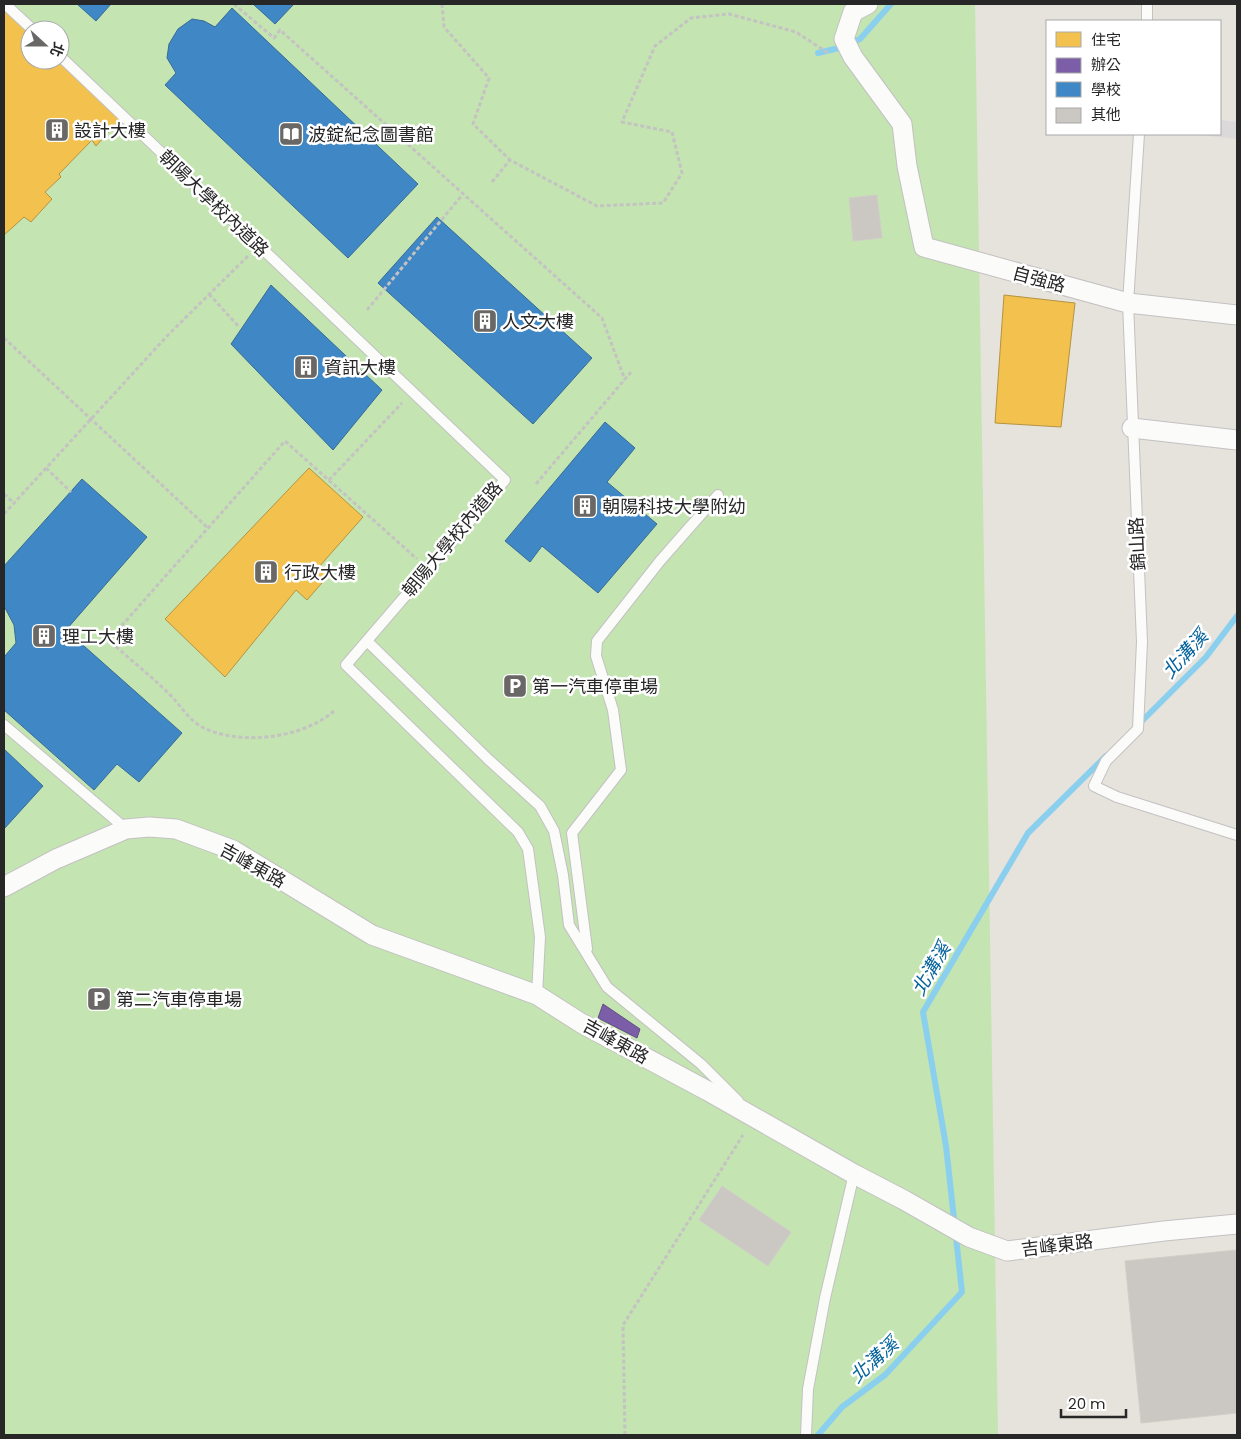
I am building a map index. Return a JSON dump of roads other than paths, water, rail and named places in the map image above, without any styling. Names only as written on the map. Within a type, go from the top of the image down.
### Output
[{"type":"street","name":"自強路","points":[[868,4],[853,12],[844,39],[853,57],[902,124],[907,166],[924,247],[1128,303],[1237,315]]},
{"type":"street","points":[[1132,428],[1237,440]]},
{"type":"street","name":"吉峰東路","points":[[4,887],[56,859],[126,829],[149,827],[176,829],[233,850],[296,882],[332,912],[372,935],[537,995],[581,1023],[755,1117],[969,1237],[1007,1251],[1164,1231],[1237,1224]]},
{"type":"lane","points":[[5,4],[22,20]]},
{"type":"lane","points":[[1147,20],[1148,4]]},
{"type":"lane","name":"朝陽大學校內道路","points":[[70,65],[505,480],[346,665],[518,832],[528,849],[540,937],[537,995]]},
{"type":"lane","name":"錦山路","points":[[1139,135],[1128,303],[1142,642],[1138,729],[1106,761],[1094,786],[1117,797],[1237,835]]},
{"type":"lane","points":[[605,983],[586,946],[572,833],[621,770],[613,710],[596,656],[597,641],[660,561],[718,496]]},
{"type":"lane","points":[[367,641],[488,760],[540,806],[554,831],[564,875],[569,925],[607,987],[701,1064],[755,1117]]},
{"type":"lane","points":[[4,724],[126,829]]},
{"type":"lane","points":[[806,1435],[808,1388],[825,1298],[854,1174]]},
{"type":"waterway","points":[[818,53],[839,48],[860,39],[891,4]]},
{"type":"waterway","name":"北溝溪","points":[[1138,725],[1206,657],[1237,616]]},
{"type":"waterway","name":"北溝溪","points":[[818,1435],[842,1407],[885,1375],[962,1292],[946,1146],[923,1012],[1028,833],[1106,756]]},
{"type":"place","name":"設計大樓","points":[[57,130]]},
{"type":"place","name":"波錠紀念圖書館","points":[[291,134]]},
{"type":"place","name":"人文大樓","points":[[485,321]]},
{"type":"place","name":"資訊大樓","points":[[306,367]]},
{"type":"place","name":"朝陽科技大學附幼","points":[[585,506]]},
{"type":"place","name":"行政大樓","points":[[266,572]]},
{"type":"place","name":"理工大樓","points":[[44,636]]},
{"type":"place","name":"第一汽車停車場","points":[[515,686]]},
{"type":"place","name":"第二汽車停車場","points":[[99,999]]}]
